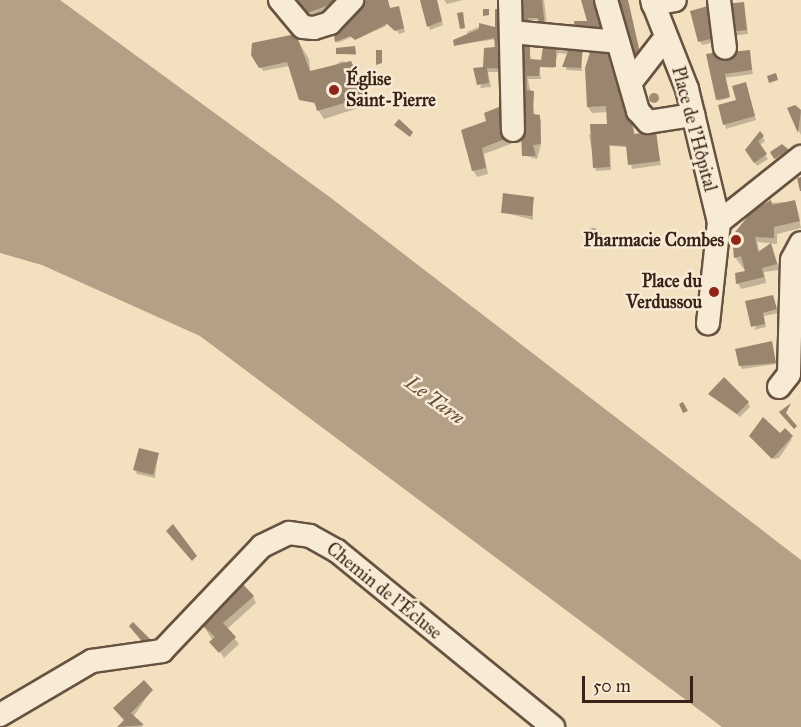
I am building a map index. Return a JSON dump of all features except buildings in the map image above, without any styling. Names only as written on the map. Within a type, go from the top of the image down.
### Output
[{"type":"street","points":[[280,0],[303,27],[330,23],[351,0]]},
{"type":"street","points":[[510,0],[513,129]]},
{"type":"street","points":[[606,0],[639,111],[648,122],[693,115]]},
{"type":"street","points":[[720,0],[725,48]]},
{"type":"street","name":"Place de l'Hôpital","points":[[660,1],[666,37],[693,115],[719,222]]},
{"type":"street","points":[[511,32],[618,42]]},
{"type":"street","name":"Place de l'Hôpital","points":[[631,82],[666,37]]},
{"type":"street","points":[[708,323],[719,222],[801,157]]},
{"type":"street","points":[[778,387],[789,374],[792,260],[801,243]]},
{"type":"street","name":"Chemin de l'Écluse","points":[[0,715],[92,661],[162,651],[262,546],[289,533],[310,536],[337,551],[553,727]]},
{"type":"water","name":"Le Tarn","points":[[0,0],[60,0],[331,198],[801,560],[801,727],[722,727],[200,336],[42,265],[0,253]]},
{"type":"water","points":[[590,228],[596,228],[601,236],[599,242],[590,244],[585,239],[585,233]]},
{"type":"place","name":"Église Saint-Pierre","points":[[334,90]]},
{"type":"place","name":"Pharmacie Combes","points":[[736,240]]},
{"type":"place","name":"Place du Verdussou","points":[[714,292]]}]
